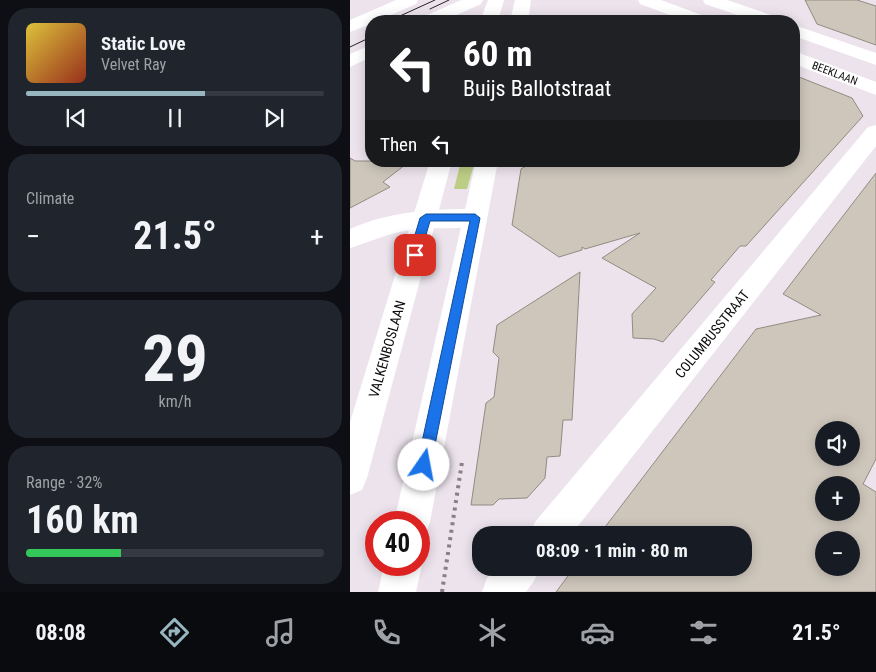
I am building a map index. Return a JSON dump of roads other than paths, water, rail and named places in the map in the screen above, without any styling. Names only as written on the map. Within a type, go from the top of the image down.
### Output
[{"type":"street","points":[[377,15],[410,0]]},
{"type":"street","points":[[443,15],[475,0]]},
{"type":"street","points":[[491,15],[496,0]]},
{"type":"street","points":[[520,15],[524,0]]},
{"type":"street","points":[[646,0],[685,15]]},
{"type":"street","points":[[724,2],[756,15]]},
{"type":"street","points":[[350,27],[365,20]]},
{"type":"street","name":"BEEKLAAN","points":[[800,32],[876,59]]},
{"type":"street","points":[[350,61],[365,53]]},
{"type":"street","name":"BEEKLAAN","points":[[800,59],[876,89]]},
{"type":"street","name":"COLUMBUSSTRAAT","points":[[555,526],[876,132]]},
{"type":"street","name":"VALKENBOSLAAN","points":[[350,478],[439,167]]},
{"type":"street","points":[[414,511],[486,167]]},
{"type":"street","points":[[350,239],[366,231],[397,222],[426,218],[475,218]]},
{"type":"street","points":[[397,592],[401,576]]},
{"type":"street","points":[[501,592],[514,576]]},
{"type":"tram line","points":[[402,15],[435,0]]},
{"type":"tram line","points":[[430,9],[449,0]]},
{"type":"tram line","points":[[350,47],[365,40]]}]
